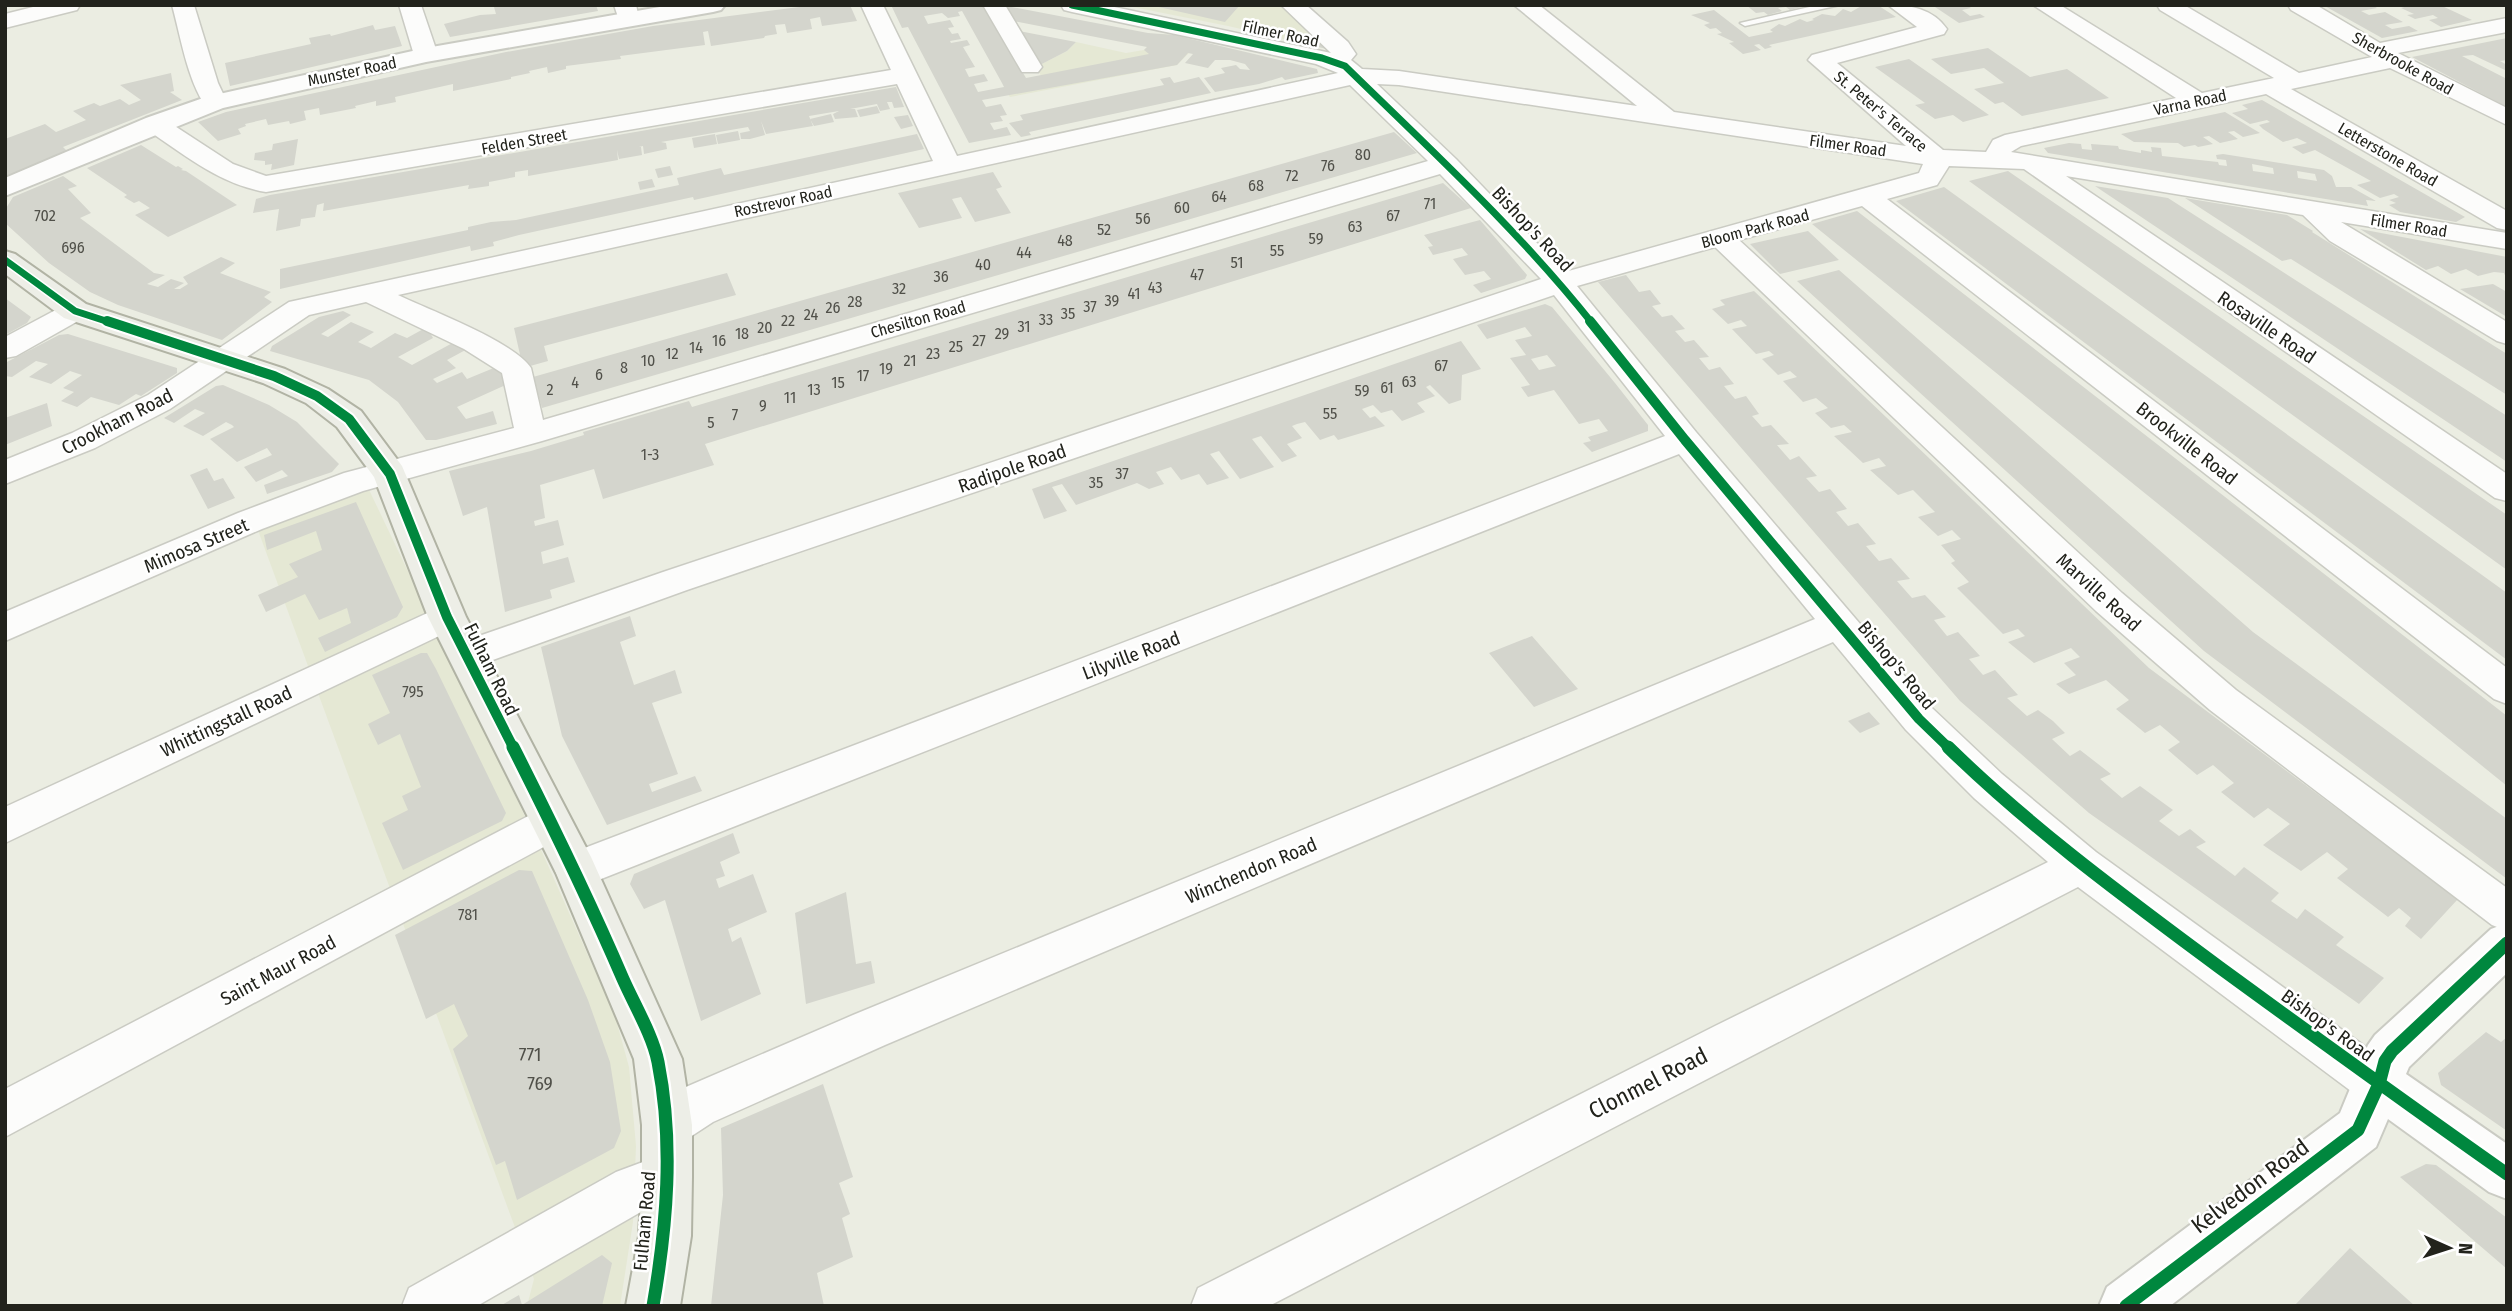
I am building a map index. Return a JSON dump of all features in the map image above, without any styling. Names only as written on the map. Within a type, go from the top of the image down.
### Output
[{"type":"main road","name":"Fulham Road","points":[[5,260],[75,311],[274,376],[317,396],[349,419],[390,474],[447,617],[550,824],[576,870],[658,1059],[667,1125],[667,1177],[665,1236],[653,1306]]},
{"type":"street","points":[[5,21],[69,5]]},
{"type":"street","points":[[183,5],[206,83],[215,102]]},
{"type":"street","points":[[410,5],[426,55]]},
{"type":"street","name":"Munster Road","points":[[5,188],[155,124],[215,102],[627,12],[713,5]]},
{"type":"street","points":[[872,5],[948,165]]},
{"type":"street","points":[[994,5],[1030,67]]},
{"type":"street","name":"Filmer Road","points":[[1072,5],[1347,69],[1399,78],[1937,158],[1995,158],[2029,162],[2507,241]]},
{"type":"street","name":"Bishop's Road","points":[[1292,5],[1340,47],[1347,69],[1447,164],[1559,282],[1685,440],[1919,719],[1988,786],[2081,864],[2379,1084],[2507,1174]]},
{"type":"street","points":[[1525,5],[1668,119]]},
{"type":"street","name":"St. Peter's Terrace","points":[[1899,5],[1936,29],[1820,60],[1937,158]]},
{"type":"street","points":[[2044,5],[2196,100]]},
{"type":"street","points":[[2168,5],[2294,80]]},
{"type":"street","name":"Sherbrooke Road","points":[[2300,5],[2386,55],[2507,118]]},
{"type":"street","points":[[2476,10],[2507,25]]},
{"type":"street","name":"Varna Road","points":[[1995,158],[2002,145],[2014,140],[2269,86],[2507,25]]},
{"type":"street","name":"Rostrevor Road","points":[[224,359],[299,308],[948,165],[1347,69]]},
{"type":"street","name":"Felden Street","points":[[155,124],[235,175],[252,183],[266,184],[907,75]]},
{"type":"street","name":"Letterstone Road","points":[[2269,86],[2507,222]]},
{"type":"street","name":"Bloom Park Road","points":[[1559,282],[1928,179],[1936,169],[1937,158]]},
{"type":"street","name":"Rosaville Road","points":[[2029,162],[2507,490]]},
{"type":"street","name":"Chesilton Road","points":[[390,474],[1447,164]]},
{"type":"street","name":"Brookville Road","points":[[1868,197],[2507,689]]},
{"type":"street","points":[[2309,208],[2340,235],[2507,335]]},
{"type":"street","name":"Marville Road","points":[[1720,237],[2109,602],[2222,700],[2507,912]]},
{"type":"street","name":"Radipole Road","points":[[466,655],[675,580],[1506,303],[1559,282]]},
{"type":"street","points":[[368,292],[475,342],[516,368],[531,434]]},
{"type":"street","points":[[5,349],[75,311]]},
{"type":"street","name":"Crookham Road","points":[[5,473],[79,444],[131,417],[224,359]]},
{"type":"street","name":"Lilyville Road","points":[[576,870],[1685,440]]},
{"type":"street","name":"Mimosa Street","points":[[5,627],[250,521],[356,481],[390,474]]},
{"type":"street","name":"Whittingstall Road","points":[[5,826],[447,617]]},
{"type":"street","name":"Winchendon Road","points":[[667,1125],[696,1106],[869,1030],[1839,624]]},
{"type":"street","name":"Saint Maur Road","points":[[5,1114],[550,824]]},
{"type":"street","name":"Clonmel Road","points":[[1216,1306],[1718,1047],[2081,864]]},
{"type":"street","name":"Kelvedon Road","points":[[2126,1306],[2358,1130],[2379,1084],[2385,1060],[2392,1051],[2507,943]]},
{"type":"street","points":[[427,1306],[634,1189],[667,1177]]},
{"type":"lane","points":[[1745,23],[1835,5]]},
{"type":"shaded area","points":[[1123,5],[1282,5],[1327,49],[1228,26]]},
{"type":"shaded area","points":[[1160,34],[1200,42],[1177,65],[1010,97],[1008,94],[1041,76],[1036,67],[1067,51],[1076,42],[1126,53],[1144,50]]},
{"type":"shaded area","points":[[361,473],[542,852],[615,1016],[629,1067],[636,1146],[633,1222],[620,1306],[527,1306],[534,1279],[259,533],[248,513]]},
{"type":"building","points":[[596,5],[598,11],[450,37],[444,24],[496,14],[494,7]]},
{"type":"building","points":[[815,5],[850,5],[857,21],[822,26],[820,17],[810,19],[812,29],[787,33],[785,24],[775,25],[777,34],[711,46],[708,31],[703,32],[705,45],[620,56],[621,59],[566,66],[566,69],[548,73],[547,67],[511,79],[453,91],[453,84],[395,97],[396,102],[376,106],[376,101],[320,115],[319,108],[304,111],[306,120],[290,124],[289,121],[268,125],[266,119],[245,124],[246,126],[238,129],[241,134],[218,141],[198,122],[226,112],[506,52],[653,26]]},
{"type":"building","points":[[891,5],[983,5],[1026,78],[1149,54],[1144,50],[1147,47],[1008,20],[1001,5],[1148,33],[1174,35],[1317,69],[1318,73],[1285,80],[1282,77],[1215,92],[1204,78],[1225,73],[1221,68],[1236,65],[1240,69],[1250,70],[1245,64],[1230,60],[1215,60],[1208,68],[1185,63],[1193,54],[1188,53],[1177,65],[982,100],[986,107],[1001,104],[1007,115],[1000,116],[1003,121],[990,123],[994,130],[1007,127],[1011,135],[969,143],[908,27],[902,28]],"holes":[[[962,11],[1004,87],[978,92],[974,84],[988,81],[984,74],[969,77],[965,69],[975,67],[963,47],[970,45],[967,40],[951,43],[950,41],[961,39],[958,33],[952,34],[948,28],[954,27],[950,20],[928,24],[924,16],[942,13],[948,18],[960,16],[958,12]]]},
{"type":"building","points":[[1150,5],[1240,5],[1225,22]]},
{"type":"building","points":[[1746,5],[1805,6],[1790,10],[1786,7],[1778,8],[1782,11],[1768,15],[1764,12],[1756,13]]},
{"type":"building","points":[[1863,5],[1879,6],[1896,17],[1769,45],[1772,47],[1765,49],[1759,44],[1754,45],[1761,50],[1743,54],[1729,43],[1734,42],[1717,34],[1722,33],[1716,28],[1710,29],[1704,25],[1710,23],[1691,15],[1714,10],[1749,37],[1773,32],[1770,30],[1779,24],[1785,26],[1800,19],[1807,22],[1822,14],[1835,16],[1843,9],[1851,12]]},
{"type":"building","points":[[1932,5],[1966,5],[1971,8],[1962,10],[1970,16],[1980,14],[1985,17],[1959,23]]},
{"type":"building","points":[[2323,5],[2372,5],[2377,8],[2361,11],[2369,15],[2385,12],[2403,22],[2385,25],[2392,29],[2409,26],[2418,31],[2382,38]]},
{"type":"building","points":[[2411,5],[2440,5],[2472,20],[2441,27],[2429,20],[2438,18],[2433,15],[2415,19],[2407,15],[2414,14],[2401,8]]},
{"type":"building","points":[[373,25],[375,30],[395,26],[402,46],[230,86],[225,63],[311,44],[309,38],[331,36]]},
{"type":"building","points":[[1019,31],[1076,42],[1067,51],[1036,67]]},
{"type":"building","points":[[1312,34],[1328,47],[1327,49],[1302,43]]},
{"type":"building","points":[[2507,38],[2507,60],[2500,61],[2507,65],[2507,71],[2473,55],[2462,56],[2507,79],[2507,107],[2412,57]]},
{"type":"building","points":[[1988,48],[2030,77],[2067,69],[2109,98],[2022,116],[2003,102],[1995,104],[1974,89],[2004,83],[1984,68],[1951,74],[1931,59]]},
{"type":"building","points":[[1909,59],[1989,115],[1963,122],[1953,115],[1935,119],[1915,105],[1925,103],[1875,67]]},
{"type":"building","points":[[171,73],[174,91],[170,92],[182,100],[63,147],[67,151],[5,177],[5,139],[45,124],[56,132],[86,120],[73,111],[94,103],[100,106],[120,99],[129,105],[141,100],[120,85]]},
{"type":"building","points":[[1170,77],[1174,83],[1199,77],[1211,93],[1029,132],[1031,135],[1021,137],[1009,123],[1023,120],[1020,115],[1164,85],[1160,79]]},
{"type":"building","points":[[896,87],[904,107],[894,108],[892,102],[887,102],[890,109],[880,111],[877,104],[850,109],[855,109],[858,117],[835,119],[833,114],[839,111],[809,116],[813,126],[766,134],[761,121],[765,135],[750,139],[741,139],[740,133],[750,131],[748,127],[661,142],[666,143],[667,149],[644,154],[643,146],[639,147],[642,155],[619,159],[617,150],[618,160],[528,176],[528,170],[515,172],[515,177],[489,182],[489,186],[468,189],[469,185],[323,211],[324,203],[317,205],[315,217],[301,219],[300,226],[276,231],[279,209],[253,213],[256,199],[270,195]]},
{"type":"building","points":[[2262,100],[2465,217],[2456,222],[2400,212],[2389,205],[2396,203],[2389,200],[2399,197],[2394,194],[2380,198],[2357,185],[2371,181],[2315,150],[2303,154],[2292,147],[2307,143],[2297,138],[2283,142],[2263,129],[2259,125],[2270,122],[2267,120],[2250,124],[2232,113],[2248,109],[2242,105]]},
{"type":"building","points":[[877,106],[880,113],[860,117],[857,110]]},
{"type":"building","points":[[2225,112],[2260,133],[2243,137],[2234,131],[2228,132],[2238,139],[2220,143],[2209,136],[2203,137],[2213,144],[2198,147],[2184,147],[2178,143],[2134,142],[2121,134]]},
{"type":"building","points":[[831,114],[834,122],[814,126],[810,119]]},
{"type":"building","points":[[908,115],[913,126],[901,129],[894,117]]},
{"type":"building","points":[[738,131],[740,140],[718,144],[716,135]]},
{"type":"building","points":[[1394,132],[1417,153],[542,408],[533,377]]},
{"type":"building","points":[[715,134],[717,144],[694,148],[692,138]]},
{"type":"building","points":[[917,134],[924,149],[694,200],[693,197],[519,235],[493,242],[494,246],[471,251],[470,246],[280,289],[280,269],[468,230],[468,227],[491,222],[516,220],[679,185],[677,178],[721,168],[724,175]]},
{"type":"building","points":[[298,139],[294,165],[271,170],[272,164],[265,165],[265,161],[254,160],[255,153],[272,150],[273,144]]},
{"type":"building","points":[[2069,143],[2081,144],[2082,149],[2092,150],[2091,144],[2118,146],[2119,149],[2141,153],[2141,150],[2152,152],[2151,147],[2161,148],[2162,156],[2218,162],[2219,165],[2227,166],[2226,160],[2217,159],[2216,155],[2223,154],[2324,170],[2332,176],[2336,187],[2351,187],[2376,201],[2366,200],[2368,206],[2048,153],[2044,148]],"holes":[[[2252,164],[2273,168],[2274,174],[2253,171]],[[2297,171],[2315,174],[2317,181],[2298,178]]]},
{"type":"building","points":[[141,145],[237,205],[168,237],[135,215],[150,208],[139,201],[134,203],[124,197],[127,195],[87,168]]},
{"type":"building","points":[[670,166],[673,175],[658,178],[655,169]]},
{"type":"building","points":[[2008,171],[2507,515],[2507,570],[1969,181]]},
{"type":"building","points":[[993,172],[1002,187],[996,189],[1011,213],[975,222],[961,197],[952,199],[962,218],[919,228],[898,193]]},
{"type":"building","points":[[63,176],[77,186],[68,189],[91,213],[80,218],[154,273],[165,275],[147,284],[158,287],[171,279],[184,283],[174,289],[180,289],[188,284],[183,277],[221,257],[235,263],[220,273],[271,292],[264,297],[272,302],[222,340],[118,305],[90,292],[49,263],[5,223],[5,210],[13,197]]},
{"type":"building","points":[[652,179],[655,187],[640,190],[638,182]]},
{"type":"building","points":[[1443,183],[1471,208],[705,444],[714,465],[603,499],[594,469],[540,485],[545,518],[534,521],[535,526],[558,520],[564,545],[541,552],[543,564],[568,557],[575,582],[550,590],[552,598],[505,612],[487,507],[463,516],[449,471],[531,451],[584,435],[583,432],[689,401],[692,407]]},
{"type":"building","points":[[2095,186],[2168,198],[2507,416],[2507,462]]},
{"type":"building","points":[[1944,187],[2507,593],[2507,660],[1896,201]]},
{"type":"building","points":[[2185,198],[2287,215],[2507,354],[2507,395],[2291,259],[2282,261]]},
{"type":"building","points":[[1857,211],[2507,716],[2507,786],[1812,224]]},
{"type":"building","points":[[1480,220],[1527,275],[1525,279],[1481,293],[1473,285],[1491,279],[1484,271],[1465,275],[1453,259],[1468,255],[1462,248],[1433,255],[1428,247],[1433,246],[1424,235]]},
{"type":"building","points":[[2360,229],[2507,257],[2507,280],[2504,273],[2494,272],[2478,276],[2466,269],[2451,274],[2438,266],[2426,270]]},
{"type":"building","points":[[1808,231],[1839,260],[1780,274],[1750,244]]},
{"type":"building","points":[[1839,270],[2253,632],[2507,819],[2507,879],[2204,651],[1797,281]]},
{"type":"building","points":[[727,273],[736,295],[544,346],[548,361],[523,368],[514,328]]},
{"type":"building","points":[[1626,275],[1639,292],[1650,290],[1661,304],[1652,306],[1662,317],[1672,315],[1685,329],[1675,331],[1685,342],[1694,340],[1709,357],[1699,358],[1709,370],[1720,367],[1734,384],[1724,386],[1735,399],[1746,396],[1759,414],[1752,416],[1762,427],[1771,425],[1789,444],[1777,445],[1790,460],[1799,456],[1817,476],[1806,478],[1819,492],[1830,489],[1847,509],[1836,512],[1848,526],[1858,523],[1876,544],[1866,546],[1879,561],[1891,558],[1910,579],[1897,581],[1912,598],[1925,595],[1946,617],[1934,620],[1947,636],[1958,632],[1980,656],[1969,659],[1983,675],[1995,670],[2018,695],[2007,698],[2027,716],[2038,710],[2053,721],[2065,733],[2052,739],[2070,756],[2080,750],[2111,774],[2100,779],[2122,798],[2140,786],[2173,810],[2159,821],[2179,836],[2190,829],[2206,842],[2196,847],[2235,876],[2244,867],[2279,893],[2271,901],[2297,919],[2305,909],[2344,937],[2336,945],[2384,978],[2359,1004],[2089,813],[1960,701],[1598,282]]},
{"type":"building","points":[[2493,284],[2507,292],[2507,317],[2460,289]]},
{"type":"building","points":[[1754,291],[2149,668],[2458,899],[2421,939],[2405,926],[2411,918],[2399,908],[2388,917],[2337,878],[2348,869],[2327,852],[2301,871],[2263,845],[2290,824],[2268,808],[2254,818],[2221,792],[2234,783],[2213,765],[2197,775],[2168,750],[2180,742],[2160,725],[2145,733],[2116,709],[2129,700],[2106,680],[2069,694],[2056,684],[2076,675],[2064,663],[2080,657],[2071,648],[2034,663],[2008,642],[2025,636],[2018,629],[2003,634],[1957,588],[1969,582],[1951,563],[1955,561],[1941,545],[1961,539],[1952,530],[1938,536],[1918,517],[1935,512],[1913,490],[1898,495],[1870,470],[1886,466],[1879,458],[1863,463],[1834,436],[1852,432],[1844,425],[1831,428],[1815,413],[1828,408],[1816,398],[1803,402],[1783,381],[1797,377],[1790,371],[1778,375],[1762,359],[1774,355],[1769,351],[1756,354],[1732,329],[1747,326],[1741,320],[1728,324],[1712,309],[1725,305],[1720,300]]},
{"type":"building","points":[[5,298],[31,317],[27,323],[5,335]]},
{"type":"building","points":[[1545,304],[1552,307],[1648,425],[1648,431],[1592,452],[1583,443],[1591,441],[1588,437],[1608,431],[1599,419],[1579,424],[1554,390],[1528,397],[1521,387],[1530,385],[1510,358],[1526,355],[1515,340],[1532,336],[1525,327],[1487,339],[1477,325]],"holes":[[[1547,355],[1556,366],[1539,370],[1531,359]]]},
{"type":"building","points":[[343,311],[351,315],[321,334],[328,337],[351,322],[374,332],[358,342],[371,348],[395,333],[407,338],[427,327],[433,338],[398,357],[412,365],[458,340],[471,347],[447,360],[456,368],[433,379],[437,383],[462,372],[467,379],[501,365],[510,383],[457,407],[466,419],[493,411],[497,424],[436,440],[426,440],[398,402],[369,380],[270,351],[272,346],[319,317]]},
{"type":"building","points":[[68,334],[177,368],[177,373],[141,396],[136,394],[119,405],[91,397],[77,407],[61,401],[74,392],[63,388],[82,375],[70,371],[51,384],[29,377],[48,364],[36,361],[12,377],[5,376],[5,363],[59,335]]},
{"type":"building","points":[[1461,341],[1481,369],[1462,375],[1461,400],[1449,404],[1430,385],[1426,387],[1435,396],[1417,403],[1425,412],[1402,421],[1392,410],[1381,413],[1373,405],[1362,409],[1370,418],[1375,416],[1385,426],[1338,440],[1334,435],[1320,440],[1305,422],[1297,424],[1292,426],[1302,438],[1287,444],[1297,456],[1282,462],[1261,436],[1252,439],[1274,467],[1240,479],[1219,451],[1210,454],[1229,478],[1207,485],[1199,474],[1181,480],[1171,467],[1156,472],[1164,484],[1149,489],[1137,483],[1076,505],[1062,484],[1052,487],[1067,511],[1044,519],[1032,489]]},
{"type":"building","points":[[223,385],[269,405],[297,422],[339,464],[332,472],[267,494],[264,485],[288,476],[282,470],[256,482],[244,467],[272,455],[267,448],[237,462],[210,439],[234,427],[232,425],[226,422],[203,436],[183,426],[205,413],[195,409],[174,423],[164,418],[216,386]]},
{"type":"building","points":[[47,403],[52,426],[5,445],[5,418]]},
{"type":"building","points":[[207,468],[214,481],[223,478],[235,498],[208,509],[190,475]]},
{"type":"building","points":[[356,502],[403,607],[397,617],[325,652],[318,638],[351,623],[347,608],[319,620],[305,594],[266,612],[258,595],[298,577],[289,564],[322,550],[316,531],[267,550],[264,535]]},
{"type":"building","points":[[630,616],[636,636],[620,642],[634,685],[675,670],[682,693],[652,703],[678,774],[649,784],[652,792],[695,776],[702,791],[607,825],[562,736],[541,647]]},
{"type":"building","points":[[1532,636],[1578,689],[1534,707],[1489,653]]},
{"type":"building","points":[[421,653],[427,653],[436,669],[506,813],[502,821],[403,870],[382,823],[408,810],[402,796],[421,787],[400,734],[378,745],[368,724],[390,713],[372,675]]},
{"type":"building","points":[[1869,712],[1880,724],[1860,733],[1848,721]]},
{"type":"building","points":[[733,833],[740,853],[720,862],[725,876],[716,879],[719,888],[753,874],[767,912],[728,929],[732,942],[741,937],[761,994],[701,1021],[665,900],[644,909],[630,884],[634,874]]},
{"type":"building","points":[[519,870],[532,871],[588,1000],[610,1062],[621,1131],[614,1148],[517,1200],[505,1161],[496,1165],[453,1049],[468,1036],[454,1004],[426,1019],[395,935]]},
{"type":"building","points":[[846,892],[856,964],[871,961],[875,983],[806,1004],[795,913]]},
{"type":"building","points":[[2486,1032],[2501,1042],[2507,1037],[2507,1131],[2441,1085],[2438,1073]]},
{"type":"building","points":[[823,1084],[853,1177],[839,1183],[850,1214],[842,1218],[853,1257],[817,1273],[824,1306],[711,1306],[723,1195],[721,1128]]},
{"type":"building","points":[[2426,1164],[2436,1165],[2507,1218],[2507,1269],[2400,1177]]},
{"type":"building","points":[[2350,1248],[2415,1306],[2294,1306]]},
{"type":"building","points":[[602,1255],[612,1263],[602,1306],[500,1306],[519,1295],[522,1305]]},
{"type":"cycle path","points":[[1072,5],[1322,58],[1345,66],[1503,221],[1559,282],[1685,440],[1919,719],[1988,786],[2081,865],[2379,1084],[2507,1174]]},
{"type":"cycle path","points":[[5,260],[75,311],[274,376],[317,396],[349,419],[390,474],[447,617],[576,870],[658,1059],[667,1125],[667,1177],[665,1236],[653,1306]]},
{"type":"cycle path","points":[[2126,1306],[2358,1130],[2379,1084],[2385,1061],[2392,1051],[2507,943]]}]
